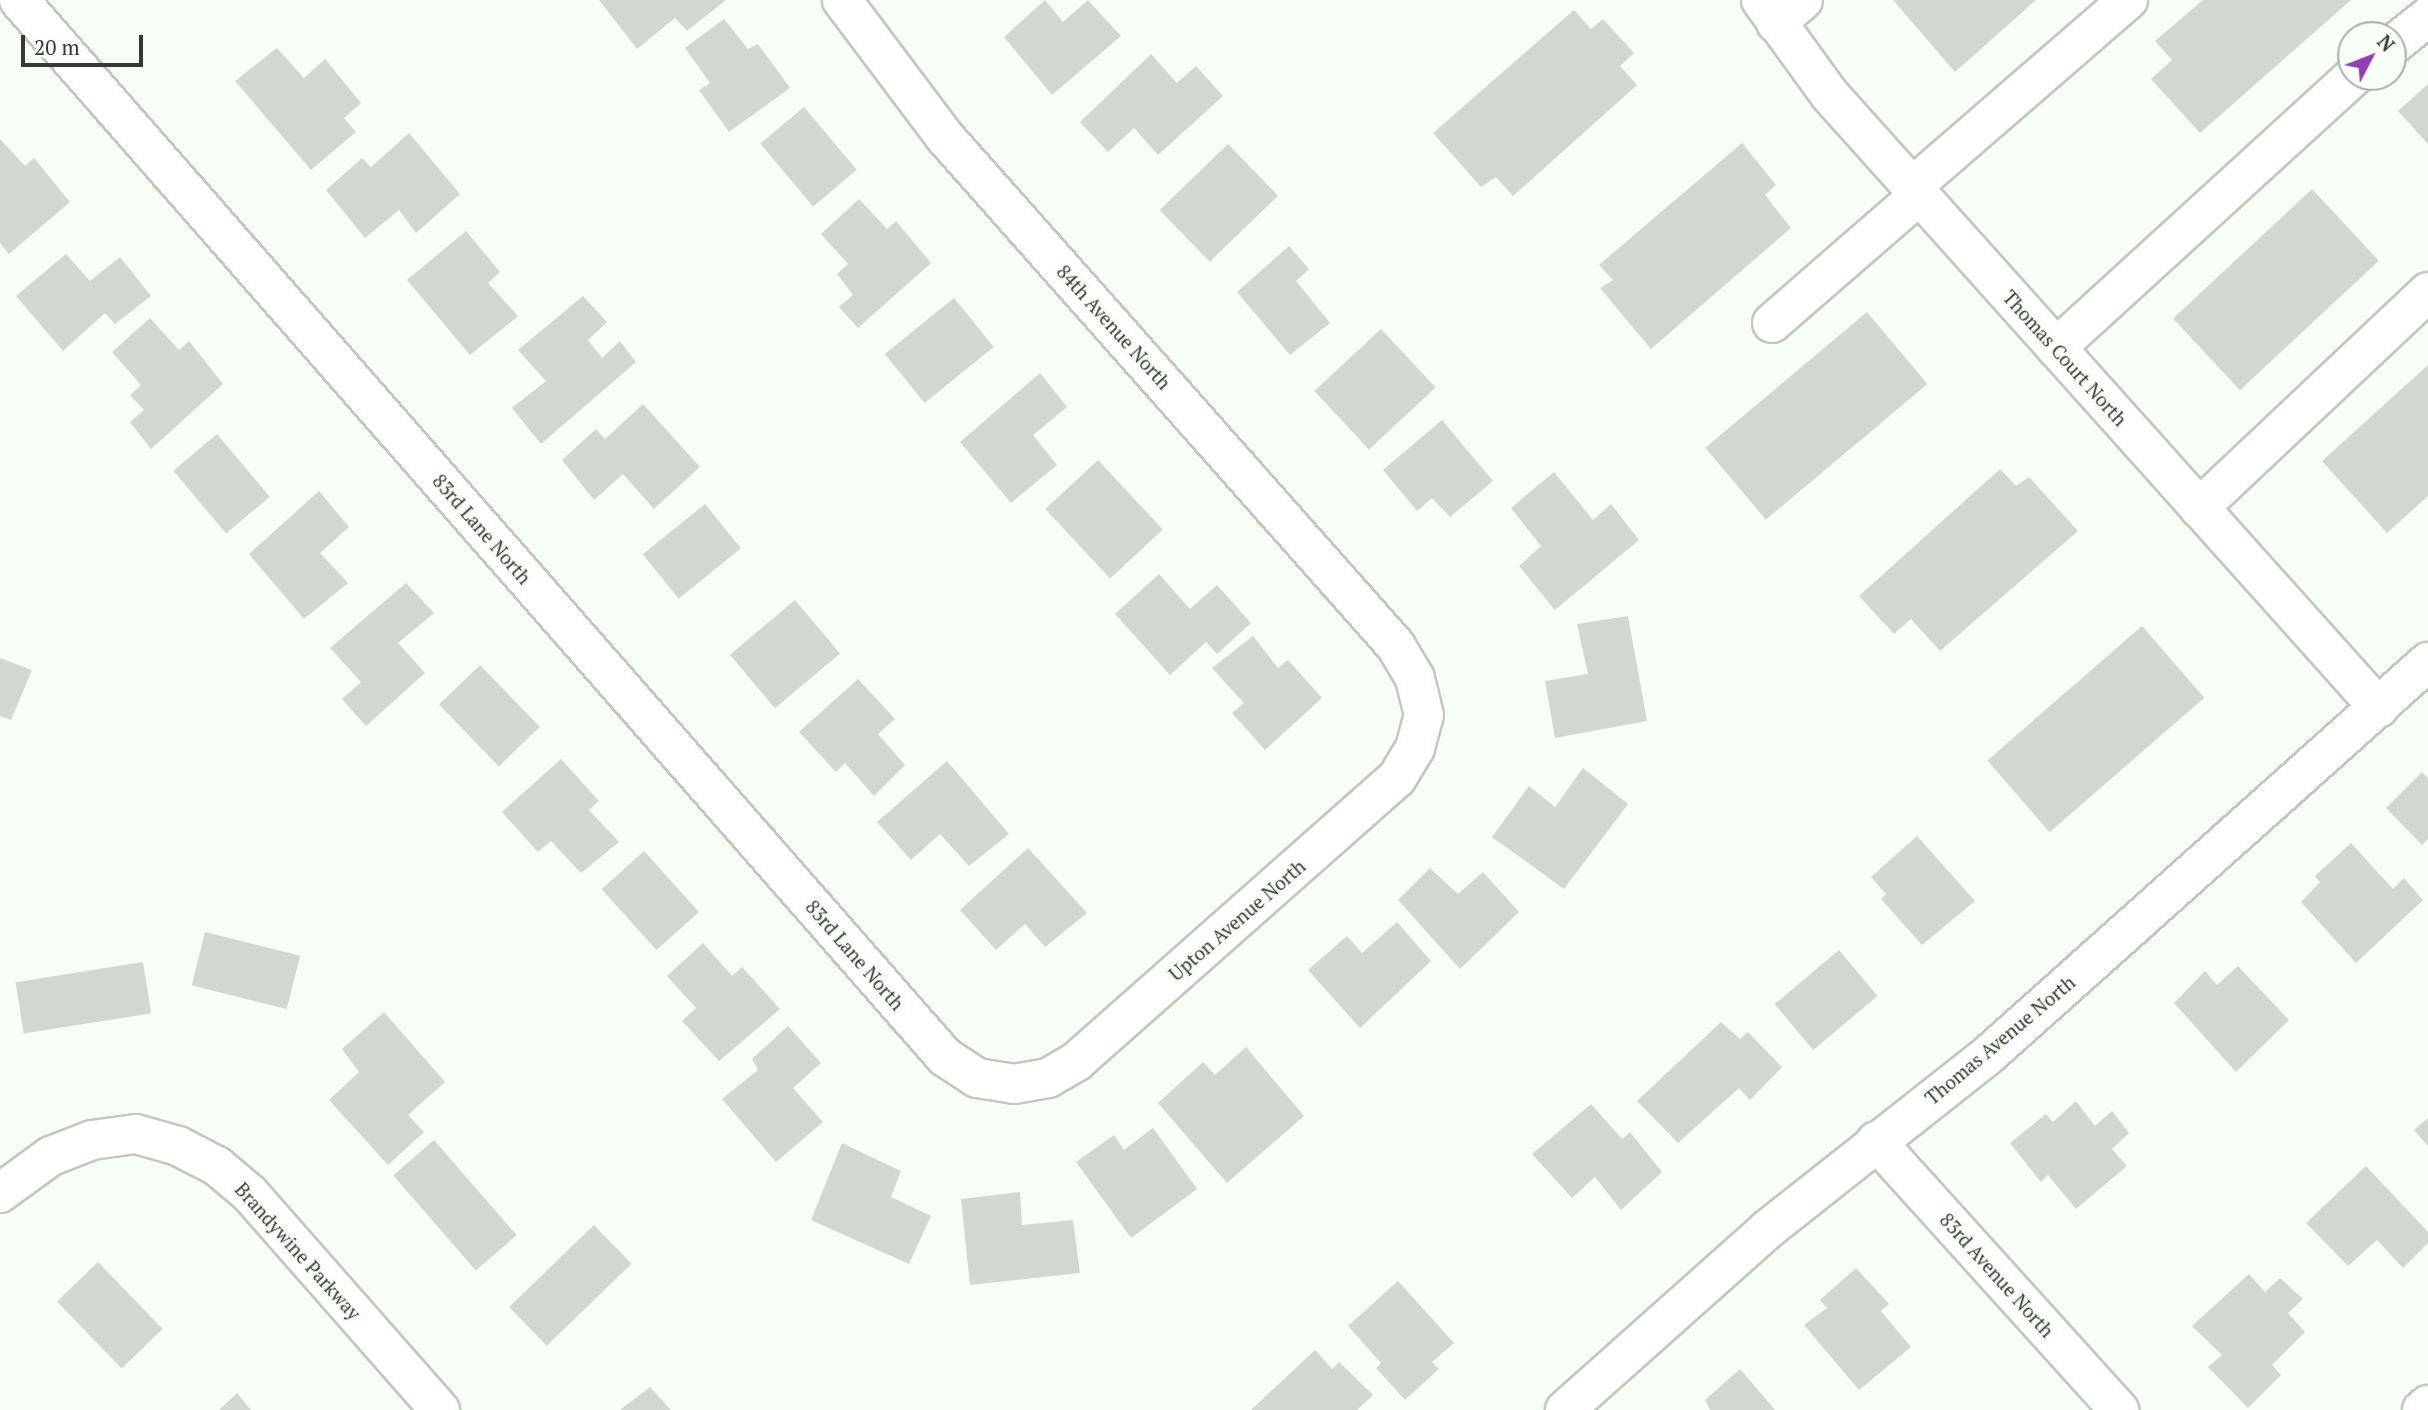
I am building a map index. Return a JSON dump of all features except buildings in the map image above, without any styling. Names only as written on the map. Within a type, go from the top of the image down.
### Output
[{"type":"street","name":"83rd Lane North","points":[[19,0],[945,1057]]},
{"type":"street","name":"84th Avenue North","points":[[842,0],[944,136],[1396,646]]},
{"type":"street","points":[[1772,323],[2128,0]]},
{"type":"street","name":"Thomas Court North","points":[[1780,8],[1829,94],[2379,708]]},
{"type":"street","points":[[2407,34],[2428,17]]},
{"type":"street","points":[[2056,348],[2338,91]]},
{"type":"street","points":[[2199,508],[2428,292]]},
{"type":"street","name":"Upton Avenue North","points":[[945,1057],[977,1078],[1014,1084],[1048,1078],[1077,1061],[1397,778],[1415,748],[1424,715],[1415,678],[1396,646]]},
{"type":"street","name":"Thomas Avenue North","points":[[1565,1410],[1768,1229],[1876,1141],[1986,1057],[2428,662]]},
{"type":"street","name":"Brandywine Parkway","points":[[7,1186],[51,1156],[92,1140],[136,1134],[178,1146],[217,1166],[250,1195],[440,1410]]},
{"type":"street","name":"83rd Avenue North","points":[[1876,1141],[2119,1410]]},
{"type":"street","points":[[2422,1410],[2428,1405]]}]
